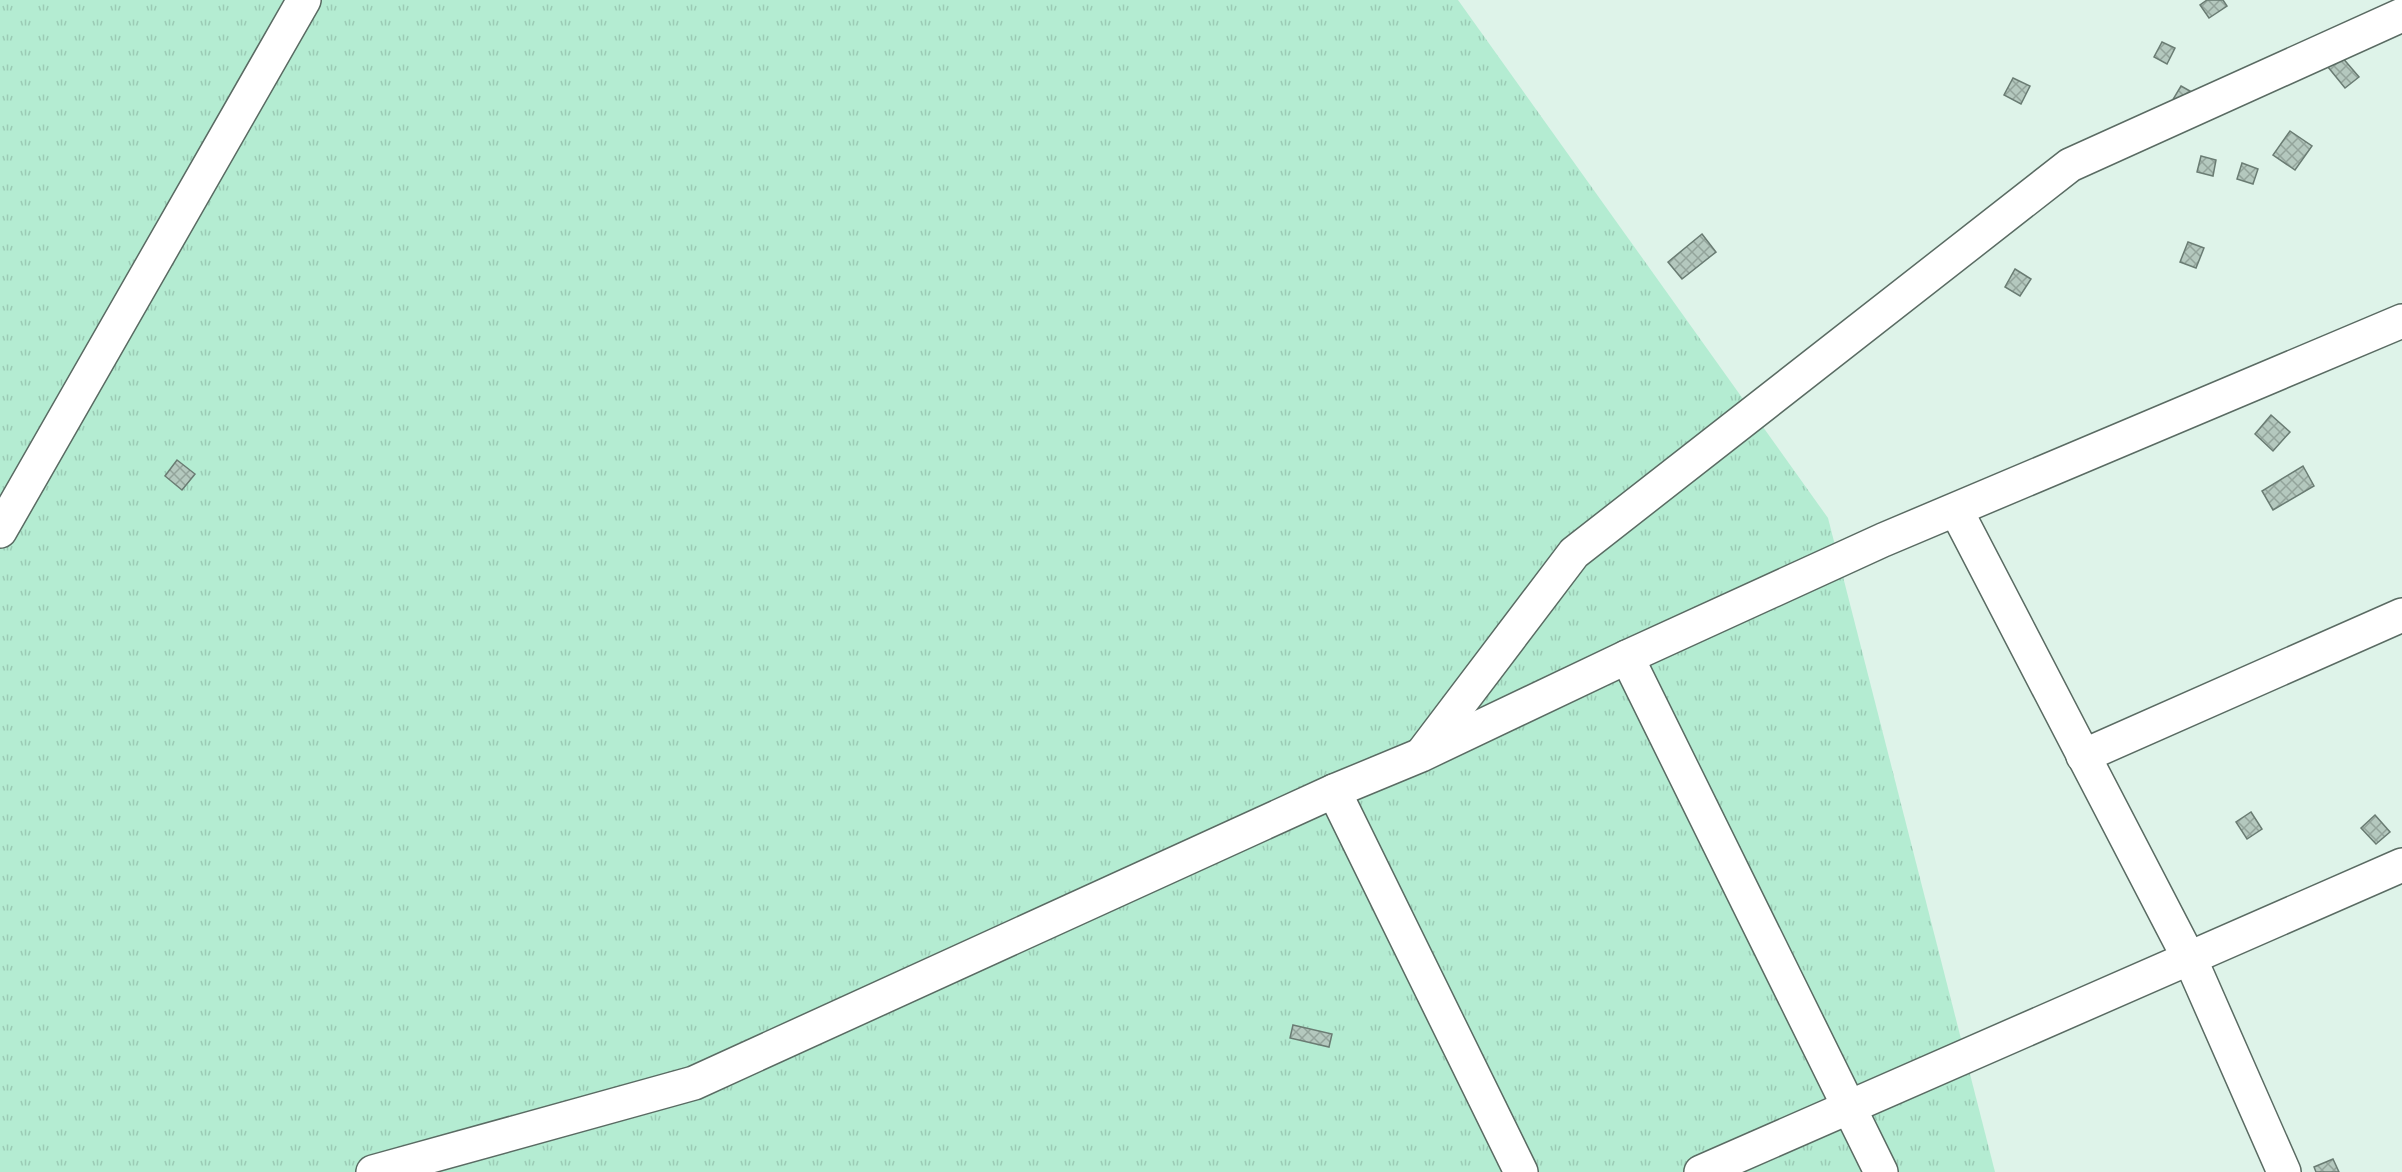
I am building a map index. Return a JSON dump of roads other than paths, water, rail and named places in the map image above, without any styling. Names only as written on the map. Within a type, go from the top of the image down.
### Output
[{"type":"street","points":[[0,531],[304,0]]},
{"type":"street","points":[[1421,755],[1574,553],[2070,165],[2402,15]]},
{"type":"street","points":[[373,1172],[694,1083],[1334,791],[1421,755],[1627,657],[1883,540],[2402,321]]},
{"type":"street","points":[[1956,510],[2189,958],[2284,1172]]},
{"type":"street","points":[[2084,756],[2402,615]]},
{"type":"street","points":[[1627,657],[1881,1172]]},
{"type":"street","points":[[1334,791],[1521,1172]]},
{"type":"street","points":[[1701,1172],[2402,865]]}]
